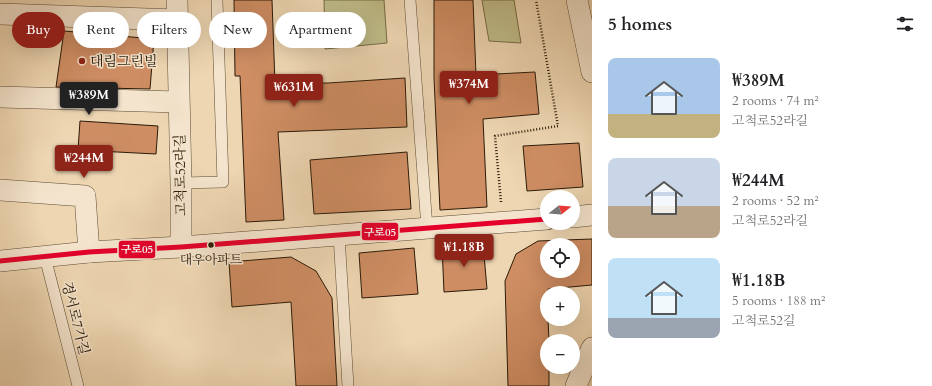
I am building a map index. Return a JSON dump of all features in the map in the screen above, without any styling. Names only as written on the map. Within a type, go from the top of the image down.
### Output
[{"type":"street","points":[[577,0],[592,72]]},
{"type":"street","name":"고척로52라길","points":[[0,14],[177,10],[181,247]]},
{"type":"street","points":[[0,97],[178,102]]},
{"type":"street","points":[[0,190],[85,196],[89,252]]},
{"type":"street","points":[[580,216],[592,215]]},
{"type":"street","points":[[0,260],[89,252],[181,247],[540,219]]},
{"type":"street","points":[[576,386],[592,348]]},
{"type":"lane","points":[[181,183],[223,182],[217,0]]},
{"type":"lane","points":[[410,0],[427,228]]},
{"type":"lane","points":[[338,235],[348,386]]},
{"type":"lane","name":"경서로7가길","points":[[45,257],[78,386]]},
{"type":"path","points":[[503,222],[495,136],[558,126],[536,0]]},
{"type":"shaded area","points":[[324,0],[384,0],[387,43],[366,45],[366,12],[324,12]]},
{"type":"shaded area","points":[[482,0],[514,0],[521,43],[489,41]]},
{"type":"building","points":[[234,0],[272,0],[275,84],[328,83],[405,78],[407,127],[278,132],[284,220],[246,222],[240,76],[235,76],[235,48],[267,48],[267,12],[234,12]]},
{"type":"building","points":[[434,0],[473,0],[476,75],[535,72],[539,114],[483,119],[487,207],[440,210],[434,78]]},
{"type":"building","points":[[65,31],[73,32],[73,48],[129,48],[129,37],[137,37],[137,48],[153,48],[150,89],[56,87],[62,48],[65,48]]},
{"type":"building","points":[[80,121],[158,126],[156,154],[78,150]]},
{"type":"building","points":[[579,143],[583,187],[527,191],[523,146]]},
{"type":"building","points":[[407,152],[411,209],[314,214],[310,160]]},
{"type":"building","points":[[580,239],[592,239],[592,285],[540,286],[540,326],[548,326],[549,334],[540,334],[540,374],[549,374],[549,386],[508,386],[505,281],[516,254],[540,241],[540,278],[580,278]]},
{"type":"building","points":[[483,243],[487,289],[444,292],[442,246]]},
{"type":"building","points":[[414,248],[418,294],[362,298],[359,253]]},
{"type":"building","points":[[291,257],[316,271],[332,298],[337,386],[296,386],[291,302],[232,307],[229,262]]},
{"type":"transit line","name":"구로05","points":[[0,261],[89,252],[181,247],[540,220]]},
{"type":"place","name":"대림그린빌","points":[[82,61]]},
{"type":"place","name":"대우아파트","points":[[211,245]]}]
